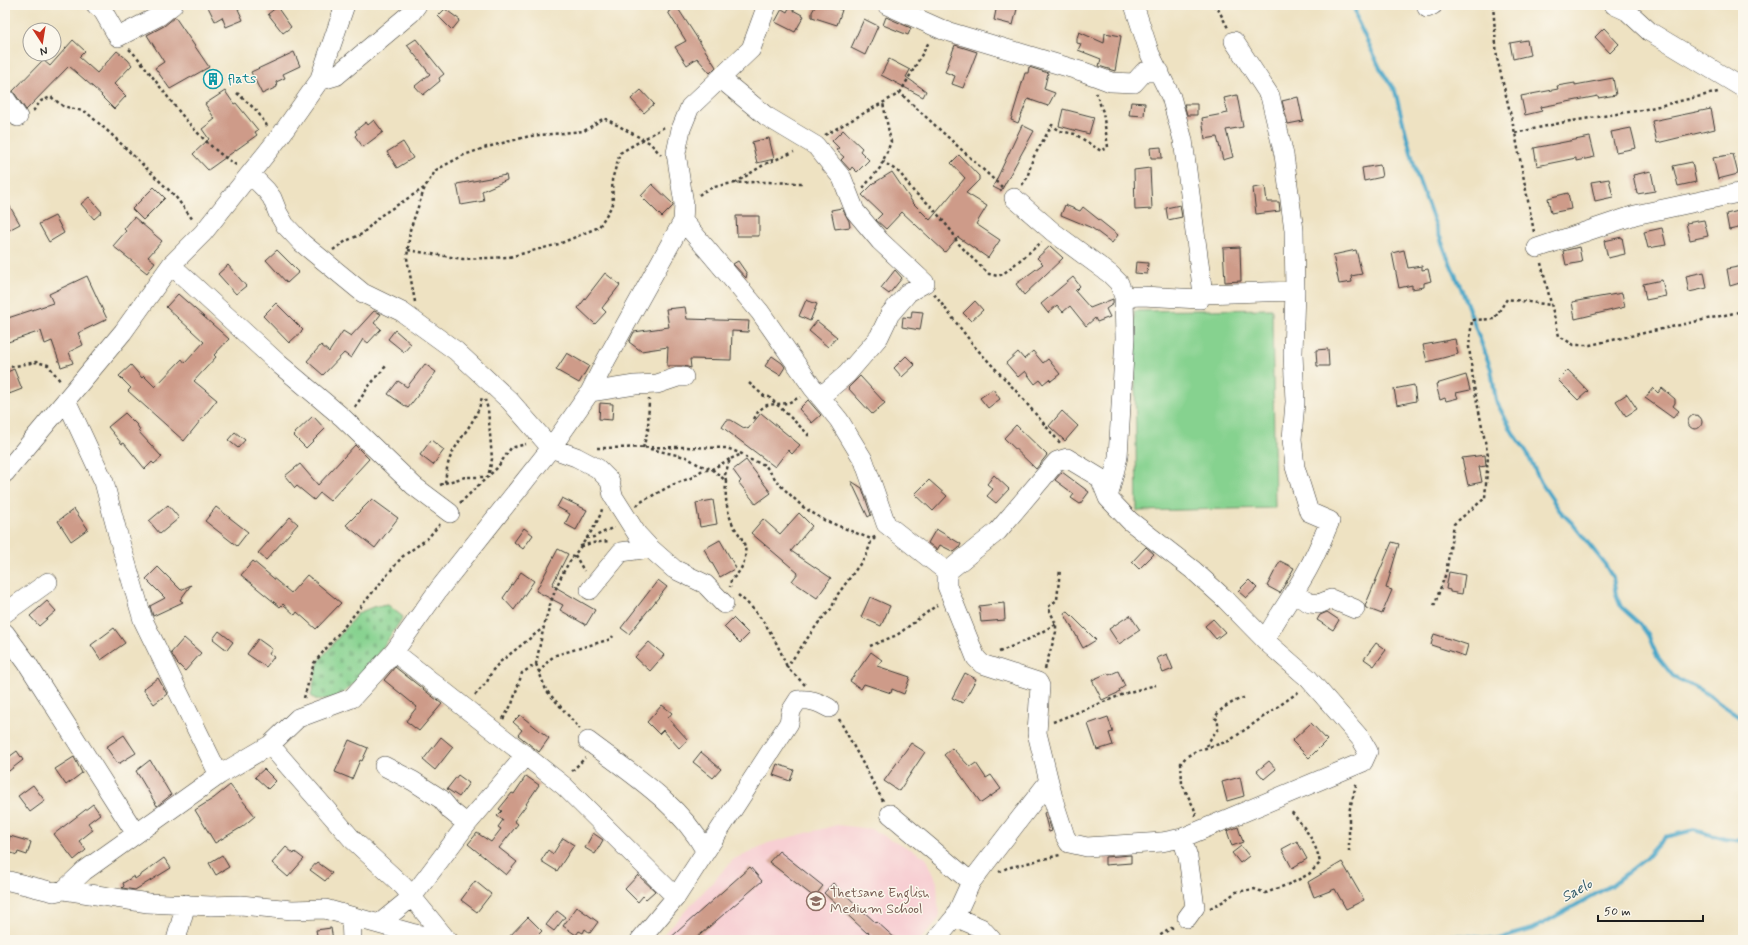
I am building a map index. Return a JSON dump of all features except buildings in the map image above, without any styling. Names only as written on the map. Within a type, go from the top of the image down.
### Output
[{"type":"street","points":[[96,5],[103,11],[118,37],[159,16],[173,5]]},
{"type":"street","points":[[5,474],[123,332],[171,265],[203,233],[276,140],[319,81],[345,5]]},
{"type":"street","points":[[319,81],[336,76],[411,13],[418,5]]},
{"type":"street","points":[[767,5],[751,48],[690,108],[677,140],[676,153],[683,212],[760,312],[817,393],[839,420],[864,461],[881,530],[947,579],[976,658],[982,664],[1038,682],[1040,686],[1037,733],[1054,802],[1065,836],[1069,843],[1087,847],[1162,842],[1186,837],[1363,762],[1368,751],[1361,739],[1313,684],[1193,570],[1130,521],[1108,498],[1100,478],[1076,462],[1067,458],[1057,461],[998,531],[947,579]]},
{"type":"street","points":[[887,5],[943,30],[1084,72],[1111,82],[1134,83],[1144,72],[1160,72]]},
{"type":"street","points":[[1124,297],[1142,296],[1200,299],[1203,294],[1182,140],[1171,97],[1150,54],[1134,5]]},
{"type":"street","points":[[1614,5],[1627,11],[1650,32],[1742,87]]},
{"type":"street","points":[[1234,41],[1270,96],[1284,155],[1294,230],[1296,291],[1293,353],[1294,402],[1292,438],[1295,467],[1309,512],[1330,521],[1318,550],[1265,640]]},
{"type":"street","points":[[720,78],[766,116],[816,146],[842,178],[855,211],[880,241],[925,282],[909,292],[890,314],[879,337],[847,374],[817,393]]},
{"type":"street","points":[[5,98],[18,117]]},
{"type":"street","points":[[250,174],[260,182],[272,198],[285,225],[302,243],[363,293],[402,312],[456,351],[510,401],[551,448],[576,457],[597,468],[610,482],[613,496],[626,518],[637,534],[650,548],[674,569],[727,596]]},
{"type":"street","points":[[1537,248],[1635,215],[1743,192]]},
{"type":"street","points":[[1014,198],[1053,232],[1110,274],[1119,283],[1124,297],[1126,338],[1118,457],[1108,498]]},
{"type":"street","points":[[64,890],[84,871],[219,775],[270,745],[298,718],[352,698],[394,652],[439,589],[551,448],[590,392],[683,212]]},
{"type":"street","points":[[171,265],[279,364],[345,420],[414,486],[450,513]]},
{"type":"street","points":[[1203,294],[1296,291]]},
{"type":"street","points":[[590,392],[635,385],[652,385],[678,377],[684,377]]},
{"type":"street","points":[[68,397],[104,482],[143,620],[219,775]]},
{"type":"street","points":[[590,590],[621,552],[650,548]]},
{"type":"street","points":[[5,613],[48,582]]},
{"type":"street","points":[[1293,594],[1310,602],[1319,604],[1331,599],[1355,609]]},
{"type":"street","points":[[5,633],[27,663],[136,834]]},
{"type":"street","points":[[394,652],[465,706],[564,786],[676,897]]},
{"type":"street","points":[[640,940],[676,897],[705,850],[789,724],[793,705],[798,700],[822,705]]},
{"type":"street","points":[[588,741],[659,794],[698,837],[705,850]]},
{"type":"street","points":[[270,745],[352,839],[403,886],[448,940]]},
{"type":"street","points":[[379,924],[412,897],[468,824],[526,755]]},
{"type":"street","points":[[384,766],[413,781],[441,799],[451,811],[468,824]]},
{"type":"street","points":[[936,940],[955,917],[971,882],[1048,781]]},
{"type":"street","points":[[890,814],[971,882]]},
{"type":"street","points":[[1186,837],[1196,907],[1188,918]]},
{"type":"street","points":[[5,880],[54,892],[64,890],[148,903],[241,905],[292,910],[325,909],[411,933],[448,940]]},
{"type":"street","points":[[176,940],[186,904]]},
{"type":"street","points":[[351,916],[352,940]]},
{"type":"street","points":[[955,917],[981,928],[992,940]]},
{"type":"path","points":[[1213,5],[1218,9],[1234,41]]},
{"type":"path","points":[[736,183],[765,164],[795,152],[816,146],[828,133],[900,93],[927,44],[943,30]]},
{"type":"path","points":[[118,37],[141,60],[173,104],[200,135],[221,156],[250,174]]},
{"type":"path","points":[[900,93],[1014,198],[1019,188],[1027,178],[1031,162],[1052,125],[1060,131],[1075,134],[1101,151],[1108,147],[1103,112],[1092,82],[1084,72]]},
{"type":"path","points":[[1515,133],[1565,122],[1648,108],[1742,87]]},
{"type":"path","points":[[237,93],[257,112],[276,140]]},
{"type":"path","points":[[18,117],[25,117],[31,113],[41,101],[51,97],[63,106],[86,112],[175,196],[203,233]]},
{"type":"path","points":[[855,211],[859,192],[876,175],[891,142],[883,103]]},
{"type":"path","points":[[408,250],[464,259],[509,257],[559,244],[599,227],[613,204],[612,180],[620,153],[659,131],[690,108]]},
{"type":"path","points":[[418,324],[407,258],[410,230],[425,187],[436,170],[464,155],[487,147],[530,136],[584,131],[604,118],[650,143],[679,176]]},
{"type":"path","points":[[882,161],[900,173],[914,192],[930,205],[953,233],[957,242],[989,274],[998,276],[1003,274],[1053,232]]},
{"type":"path","points":[[683,212],[704,190],[712,187],[736,183],[803,183]]},
{"type":"path","points":[[321,259],[346,241],[362,234],[380,216],[425,187]]},
{"type":"path","points":[[925,282],[975,347],[1016,391],[1076,462]]},
{"type":"path","points":[[1434,606],[1446,572],[1454,524],[1485,498],[1488,456],[1474,387],[1469,347],[1472,320],[1494,319],[1507,299],[1551,305]]},
{"type":"path","points":[[5,368],[36,362],[48,364],[68,397]]},
{"type":"path","points":[[345,420],[368,386],[386,366]]},
{"type":"path","points":[[749,383],[764,396],[769,397],[776,403],[808,434],[808,438]]},
{"type":"path","points":[[642,447],[648,430],[648,410],[650,402],[648,392],[652,385]]},
{"type":"path","points":[[754,418],[759,410],[767,405],[788,403],[807,394],[817,393]]},
{"type":"path","points":[[445,483],[450,459],[471,423],[481,402],[482,394],[488,409],[492,460],[488,477]]},
{"type":"path","points":[[298,718],[314,663],[402,557],[427,539],[450,513],[497,468],[511,448],[525,444],[538,444],[551,448]]},
{"type":"path","points":[[593,448],[683,446],[727,448],[742,454],[748,459],[765,465],[779,484],[803,507],[824,520],[870,539],[881,530]]},
{"type":"path","points":[[642,447],[686,457],[698,465],[712,469],[726,481]]},
{"type":"path","points":[[586,538],[594,537],[617,525],[626,518],[639,503],[693,477],[701,471],[712,469],[730,458],[742,454]]},
{"type":"path","points":[[730,458],[725,475],[725,496],[732,522],[743,541],[746,554],[740,571],[731,580],[727,596],[749,604],[765,624],[778,644],[787,667],[803,681],[822,705],[839,720],[890,814]]},
{"type":"path","points":[[425,495],[445,483],[465,477],[488,477]]},
{"type":"path","points":[[564,786],[568,775],[585,760],[589,752],[588,741],[577,725],[546,690],[536,664],[544,628],[562,575],[601,514],[604,499],[611,487]]},
{"type":"path","points":[[787,667],[819,622],[831,610],[838,594],[866,556],[871,542],[881,530]]},
{"type":"path","points":[[1038,682],[1045,669],[1056,632],[1056,624],[1048,607],[1057,600],[1060,568]]},
{"type":"path","points":[[870,646],[897,635],[929,612],[946,596],[944,592],[947,579]]},
{"type":"path","points":[[982,664],[999,652],[1029,639],[1056,624]]},
{"type":"path","points":[[465,706],[487,682],[492,671],[500,662],[544,628]]},
{"type":"path","points":[[539,673],[549,660],[556,655],[611,639],[613,636]]},
{"type":"path","points":[[496,731],[512,704],[522,673],[536,664]]},
{"type":"path","points":[[1186,837],[1197,820],[1194,808],[1182,784],[1181,762],[1186,757],[1207,747],[1229,741],[1285,700],[1313,684]]},
{"type":"path","points":[[1037,733],[1051,722],[1129,692],[1156,685]]},
{"type":"path","points":[[1207,747],[1211,738],[1218,729],[1218,720],[1215,718],[1217,713],[1236,700],[1246,697]]},
{"type":"path","points":[[1349,852],[1349,812],[1363,762]]},
{"type":"path","points":[[1156,940],[1159,936],[1188,918],[1224,901],[1236,892],[1254,889],[1266,893],[1294,882],[1309,874],[1320,863],[1315,845],[1308,832],[1282,797]]},
{"type":"path","points":[[996,874],[1007,868],[1061,855]]},
{"type":"shaded area","name":"Thetsane English Medium School","points":[[837,825],[871,829],[926,857],[937,882],[939,919],[920,940],[658,940],[734,859],[768,843]]},
{"type":"green space","points":[[1272,309],[1275,508],[1137,511],[1134,311]]},
{"type":"green space","points":[[388,605],[403,617],[372,663],[362,675],[343,693],[333,698],[317,700],[311,696],[319,661],[358,613],[373,607]]},
{"type":"waterway","points":[[1354,5],[1357,20],[1380,68],[1395,91],[1417,176],[1491,369],[1496,401],[1513,433],[1525,449],[1540,481],[1560,511],[1572,523],[1604,563],[1613,578],[1616,595],[1621,607],[1641,625],[1648,635],[1657,656],[1673,676],[1706,693],[1743,719]]},
{"type":"waterway","name":"Saelo","points":[[1407,940],[1441,935],[1470,936],[1495,940],[1533,929],[1610,886],[1645,859],[1665,837],[1694,830],[1725,839],[1743,841]]},
{"type":"place","name":"flats","points":[[213,79]]},
{"type":"place","name":"Thetsane English Medium School","points":[[816,901]]}]
